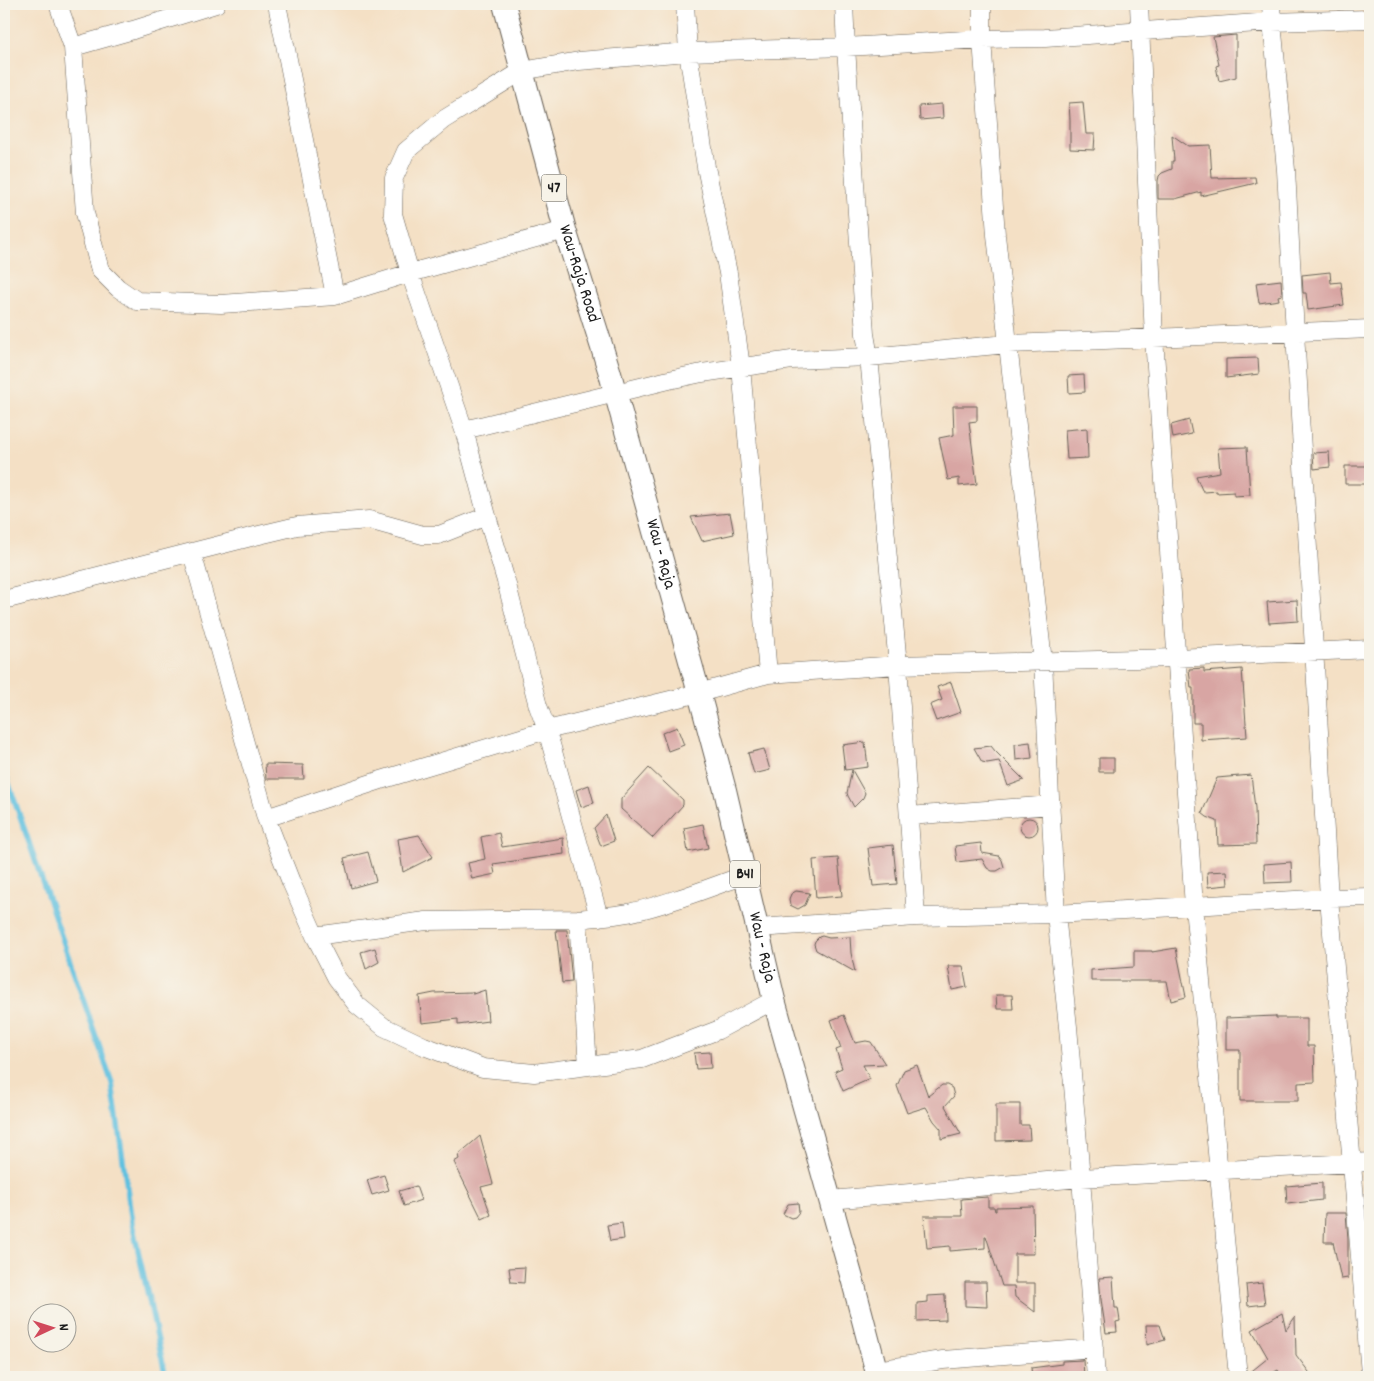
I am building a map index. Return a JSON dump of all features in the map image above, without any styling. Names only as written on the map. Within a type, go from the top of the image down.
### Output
[{"type":"main road","name":"Wau-Raja Road","points":[[504,4],[565,230],[608,370]]},
{"type":"main road","name":"Wau - Raja","points":[[608,370],[699,693],[725,790],[774,1000],[877,1373]]},
{"type":"street","points":[[58,4],[73,47],[85,213],[100,270],[118,288],[137,301],[221,304],[335,296],[565,230]]},
{"type":"street","points":[[73,47],[216,4]]},
{"type":"street","points":[[277,4],[335,296]]},
{"type":"street","points":[[685,4],[688,52],[706,167],[728,273],[741,367],[768,674]]},
{"type":"street","points":[[844,4],[865,334],[869,357],[898,665],[916,917]]},
{"type":"street","points":[[982,4],[982,39],[996,235],[1042,662],[1056,914],[1068,1027],[1096,1377]]},
{"type":"street","points":[[1139,4],[1154,338],[1176,658],[1194,906],[1238,1377]]},
{"type":"street","points":[[1271,4],[1286,170],[1329,898],[1370,1373]]},
{"type":"street","points":[[599,917],[547,730],[538,706],[464,430],[410,273],[393,214],[394,178],[406,150],[443,120],[522,71],[579,61],[688,52],[1045,38],[1272,22],[1370,19]]},
{"type":"street","points":[[464,430],[669,380],[792,360],[869,357],[1008,344],[1370,329]]},
{"type":"street","points":[[4,600],[297,526],[369,520],[423,536],[438,535],[487,516]]},
{"type":"street","points":[[192,553],[266,818],[315,936],[336,977],[357,1005],[384,1027],[424,1046],[483,1068],[534,1073],[642,1059],[718,1030],[774,1000]]},
{"type":"street","points":[[266,818],[381,780],[547,730],[768,674],[898,665],[1176,658],[1370,648]]},
{"type":"street","points":[[908,816],[1051,805]]},
{"type":"street","points":[[315,936],[426,921],[578,919],[599,917],[627,913],[675,900],[745,875]]},
{"type":"street","points":[[758,928],[916,917],[1056,914],[1370,897]]},
{"type":"street","points":[[578,919],[588,1066]]},
{"type":"street","points":[[830,1200],[1081,1178],[1370,1162]]},
{"type":"street","points":[[877,1373],[943,1360],[1094,1348]]},
{"type":"building","points":[[1236,35],[1236,77],[1219,81],[1216,66],[1219,65],[1213,37]]},
{"type":"building","points":[[1083,102],[1086,134],[1095,134],[1094,150],[1070,149],[1069,103]]},
{"type":"building","points":[[942,104],[943,118],[920,120],[919,106]]},
{"type":"building","points":[[1172,135],[1188,146],[1210,145],[1212,178],[1255,177],[1256,183],[1201,196],[1201,192],[1175,199],[1158,199],[1159,176],[1172,169],[1172,161],[1174,161]]},
{"type":"building","points":[[1330,272],[1331,283],[1341,282],[1344,305],[1308,310],[1306,293],[1303,293],[1302,275]]},
{"type":"building","points":[[1281,280],[1282,295],[1278,296],[1279,300],[1259,303],[1256,283]]},
{"type":"building","points":[[1258,358],[1259,374],[1226,378],[1226,359]]},
{"type":"building","points":[[1084,375],[1085,392],[1069,393],[1068,376]]},
{"type":"building","points":[[953,406],[977,406],[977,421],[969,422],[977,484],[959,486],[959,478],[948,480],[939,438],[954,435]]},
{"type":"building","points":[[1189,420],[1192,434],[1173,438],[1171,425]]},
{"type":"building","points":[[1087,428],[1088,458],[1067,459],[1065,430]]},
{"type":"building","points":[[1247,447],[1250,495],[1234,496],[1234,492],[1217,493],[1217,491],[1205,492],[1202,490],[1196,476],[1220,472],[1218,448]]},
{"type":"building","points":[[1329,452],[1330,467],[1314,469],[1313,453]]},
{"type":"building","points":[[1345,466],[1369,466],[1369,484],[1345,484]]},
{"type":"building","points":[[730,513],[734,534],[702,541],[691,517]]},
{"type":"building","points":[[1297,600],[1298,621],[1269,623],[1267,602]]},
{"type":"building","points":[[1204,668],[1204,672],[1242,669],[1247,737],[1201,740],[1201,723],[1193,723],[1193,688],[1191,688],[1189,669]]},
{"type":"building","points":[[951,682],[961,712],[936,721],[930,705],[942,700],[937,687]]},
{"type":"building","points":[[677,727],[684,745],[668,751],[662,733]]},
{"type":"building","points":[[865,742],[868,767],[845,770],[842,745]]},
{"type":"building","points":[[1030,742],[1032,758],[1016,760],[1015,744]]},
{"type":"building","points":[[991,746],[1024,780],[1008,786],[999,761],[982,762],[974,748]]},
{"type":"building","points":[[764,749],[770,770],[754,774],[748,753]]},
{"type":"building","points":[[1099,758],[1114,758],[1114,772],[1099,772]]},
{"type":"building","points":[[265,764],[303,765],[304,779],[266,779]]},
{"type":"building","points":[[649,768],[683,800],[683,805],[653,838],[621,809],[621,799]]},
{"type":"building","points":[[852,770],[865,793],[863,798],[854,807],[847,793]]},
{"type":"building","points":[[1251,775],[1255,808],[1256,844],[1218,845],[1217,821],[1202,813],[1217,778]]},
{"type":"building","points":[[589,785],[594,803],[581,807],[576,790]]},
{"type":"building","points":[[606,815],[614,841],[601,846],[594,828]]},
{"type":"building","points":[[1029,818],[1035,821],[1038,827],[1035,833],[1029,836],[1023,833],[1020,827],[1023,821]]},
{"type":"building","points":[[703,824],[708,848],[688,852],[684,828]]},
{"type":"building","points":[[499,833],[502,847],[563,838],[564,854],[493,864],[495,874],[472,879],[468,863],[485,859],[481,837]]},
{"type":"building","points":[[419,835],[433,857],[403,872],[398,839]]},
{"type":"building","points":[[981,843],[982,853],[999,856],[1004,867],[997,871],[992,871],[987,868],[982,859],[957,862],[955,846]]},
{"type":"building","points":[[893,845],[897,884],[873,886],[868,848]]},
{"type":"building","points":[[368,852],[376,881],[351,888],[344,858]]},
{"type":"building","points":[[838,858],[842,896],[816,898],[813,860]]},
{"type":"building","points":[[1291,862],[1292,882],[1265,883],[1264,864]]},
{"type":"building","points":[[1227,871],[1228,885],[1208,887],[1207,872]]},
{"type":"building","points":[[796,891],[810,893],[805,905],[798,909],[790,905],[789,899],[791,894]]},
{"type":"building","points":[[556,930],[567,930],[572,982],[562,983]]},
{"type":"building","points":[[822,936],[829,938],[850,937],[855,972],[816,950],[815,941]]},
{"type":"building","points":[[375,948],[379,962],[366,969],[361,952]]},
{"type":"building","points":[[1176,948],[1186,997],[1171,1001],[1167,981],[1091,981],[1091,970],[1134,967],[1134,951],[1152,952]]},
{"type":"building","points":[[948,966],[963,966],[967,987],[952,990]]},
{"type":"building","points":[[485,990],[488,1021],[458,1025],[458,1019],[422,1023],[419,996],[434,993],[473,992],[473,994]]},
{"type":"building","points":[[996,995],[1012,995],[1013,1009],[997,1009]]},
{"type":"building","points":[[844,1015],[855,1043],[871,1042],[885,1064],[863,1065],[870,1079],[843,1091],[835,1071],[842,1068],[836,1050],[841,1048],[831,1020]]},
{"type":"building","points":[[1276,1016],[1276,1018],[1307,1018],[1307,1046],[1314,1046],[1315,1082],[1298,1083],[1298,1101],[1240,1101],[1240,1050],[1226,1050],[1226,1018]]},
{"type":"building","points":[[710,1052],[711,1068],[696,1069],[694,1053]]},
{"type":"building","points":[[917,1065],[928,1096],[942,1085],[952,1088],[954,1096],[945,1106],[961,1134],[941,1139],[941,1129],[926,1107],[907,1113],[897,1086],[904,1070]]},
{"type":"building","points":[[996,1104],[1020,1104],[1020,1125],[1029,1125],[1030,1140],[996,1141]]},
{"type":"building","points":[[480,1136],[493,1184],[481,1187],[491,1215],[482,1219],[454,1162],[459,1159],[458,1155]]},
{"type":"building","points":[[384,1175],[389,1190],[372,1195],[367,1180]]},
{"type":"building","points":[[1322,1183],[1322,1200],[1287,1204],[1286,1186]]},
{"type":"building","points":[[416,1186],[421,1200],[404,1206],[399,1191]]},
{"type":"building","points":[[988,1197],[988,1207],[994,1207],[995,1211],[996,1207],[1033,1206],[1034,1254],[1015,1254],[1015,1283],[1035,1283],[1035,1312],[1015,1297],[1014,1286],[1002,1286],[986,1236],[985,1248],[950,1251],[950,1246],[927,1248],[924,1216],[962,1216],[961,1199]]},
{"type":"building","points":[[798,1203],[799,1212],[795,1217],[791,1218],[783,1214],[788,1204]]},
{"type":"building","points":[[1325,1213],[1346,1213],[1348,1278],[1341,1279],[1333,1242],[1324,1242]]},
{"type":"building","points":[[622,1223],[624,1239],[610,1241],[607,1225]]},
{"type":"building","points":[[525,1267],[524,1283],[511,1282],[509,1268]]},
{"type":"building","points":[[1113,1277],[1115,1308],[1118,1308],[1120,1321],[1116,1322],[1117,1332],[1106,1333],[1099,1278]]},
{"type":"building","points":[[965,1282],[986,1282],[987,1307],[965,1306]]},
{"type":"building","points":[[1262,1283],[1265,1304],[1248,1306],[1246,1285]]},
{"type":"building","points":[[945,1295],[946,1320],[917,1321],[917,1303],[928,1302],[928,1296]]},
{"type":"building","points":[[1282,1313],[1286,1330],[1295,1317],[1296,1355],[1312,1376],[1281,1376],[1278,1370],[1265,1377],[1248,1377],[1248,1374],[1268,1358],[1252,1330]]},
{"type":"building","points":[[1146,1325],[1160,1325],[1165,1340],[1147,1345]]},
{"type":"building","points":[[1083,1360],[1084,1377],[1032,1377],[1031,1368],[1062,1364],[1062,1361]]},
{"type":"waterway","points":[[4,770],[112,1083],[132,1223],[166,1377]]}]
